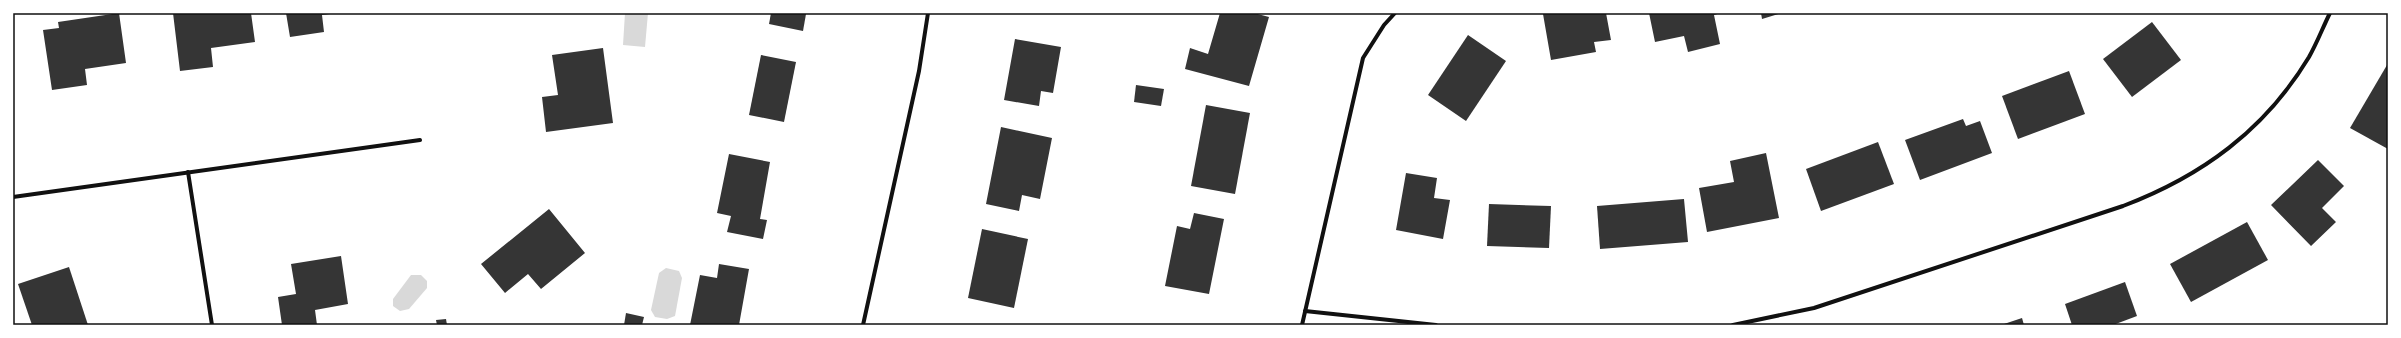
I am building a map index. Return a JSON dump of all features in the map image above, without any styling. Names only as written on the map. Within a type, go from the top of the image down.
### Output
[{"type":"street","points":[[863,325],[919,71],[928,13]]},
{"type":"street","points":[[1302,325],[1363,58],[1384,24],[1394,13]]},
{"type":"street","points":[[1733,325],[1814,308],[2115,209],[2152,195],[2200,170],[2238,142],[2279,100],[2309,56],[2330,13]]},
{"type":"street","points":[[13,197],[420,140]]},
{"type":"street","points":[[188,172],[212,325]]},
{"type":"street","points":[[1305,312],[1436,325]]},
{"type":"shaded area","points":[[625,13],[648,13],[645,47],[623,45]]},
{"type":"shaded area","points":[[666,268],[679,271],[682,278],[675,316],[667,319],[655,317],[651,310],[659,273]]},
{"type":"shaded area","points":[[411,275],[421,275],[427,281],[427,288],[409,309],[400,311],[393,306],[393,299]]},
{"type":"building","points":[[119,13],[126,63],[85,69],[87,85],[52,90],[43,30],[59,28],[58,22]]},
{"type":"building","points":[[173,13],[251,13],[255,42],[211,48],[213,67],[180,71]]},
{"type":"building","points":[[286,13],[330,14],[322,15],[324,32],[290,37]]},
{"type":"building","points":[[771,13],[806,14],[803,31],[769,24]]},
{"type":"building","points":[[1220,13],[1254,13],[1269,17],[1249,86],[1185,69],[1190,48],[1208,54]]},
{"type":"building","points":[[1606,13],[1611,40],[1594,42],[1596,52],[1551,60],[1543,14]]},
{"type":"building","points":[[1649,13],[1721,13],[1714,15],[1720,44],[1688,52],[1684,36],[1655,42]]},
{"type":"building","points":[[1761,13],[1782,13],[1762,19]]},
{"type":"building","points":[[2152,22],[2181,60],[2132,97],[2103,59]]},
{"type":"building","points":[[1468,35],[1506,61],[1466,121],[1428,95]]},
{"type":"building","points":[[1015,39],[1061,47],[1053,93],[1041,91],[1039,106],[1004,100]]},
{"type":"building","points":[[603,48],[613,123],[546,132],[542,97],[558,95],[552,55]]},
{"type":"building","points":[[761,55],[796,62],[784,122],[749,115]]},
{"type":"building","points":[[2387,65],[2388,66],[2388,149],[2350,128]]},
{"type":"building","points":[[2069,71],[2085,114],[2018,139],[2002,96]]},
{"type":"building","points":[[1136,85],[1164,89],[1161,106],[1134,102]]},
{"type":"building","points":[[1206,105],[1250,113],[1235,194],[1191,186]]},
{"type":"building","points":[[1963,119],[1966,126],[1980,121],[1992,153],[1920,180],[1905,140]]},
{"type":"building","points":[[1001,127],[1052,138],[1040,199],[1022,195],[1019,211],[986,204]]},
{"type":"building","points":[[1878,142],[1894,184],[1821,211],[1806,169]]},
{"type":"building","points":[[1766,153],[1779,218],[1707,232],[1699,188],[1734,182],[1730,161]]},
{"type":"building","points":[[729,154],[770,162],[760,219],[767,220],[763,239],[727,232],[731,216],[717,213]]},
{"type":"building","points":[[2318,160],[2344,186],[2322,208],[2336,222],[2311,246],[2271,205]]},
{"type":"building","points":[[1406,173],[1437,178],[1434,198],[1450,200],[1443,239],[1396,230]]},
{"type":"building","points":[[1684,199],[1688,242],[1600,249],[1597,206]]},
{"type":"building","points":[[1489,204],[1551,206],[1549,248],[1487,246]]},
{"type":"building","points":[[549,209],[585,253],[541,289],[528,274],[505,293],[481,264]]},
{"type":"building","points":[[1194,213],[1224,219],[1209,294],[1165,286],[1177,226],[1190,229]]},
{"type":"building","points":[[2247,222],[2268,260],[2191,302],[2170,264]]},
{"type":"building","points":[[982,229],[1028,239],[1014,308],[968,298]]},
{"type":"building","points":[[341,256],[348,304],[315,310],[317,325],[282,325],[278,297],[296,294],[291,264]]},
{"type":"building","points":[[719,264],[749,269],[739,325],[690,325],[700,275],[717,278]]},
{"type":"building","points":[[69,267],[88,325],[32,325],[18,284]]},
{"type":"building","points":[[2125,282],[2137,316],[2113,325],[2072,325],[2065,304]]},
{"type":"building","points":[[626,313],[644,317],[642,325],[624,325]]},
{"type":"building","points":[[2022,318],[2024,325],[2001,325]]},
{"type":"building","points":[[446,319],[447,325],[437,325],[436,320]]}]
